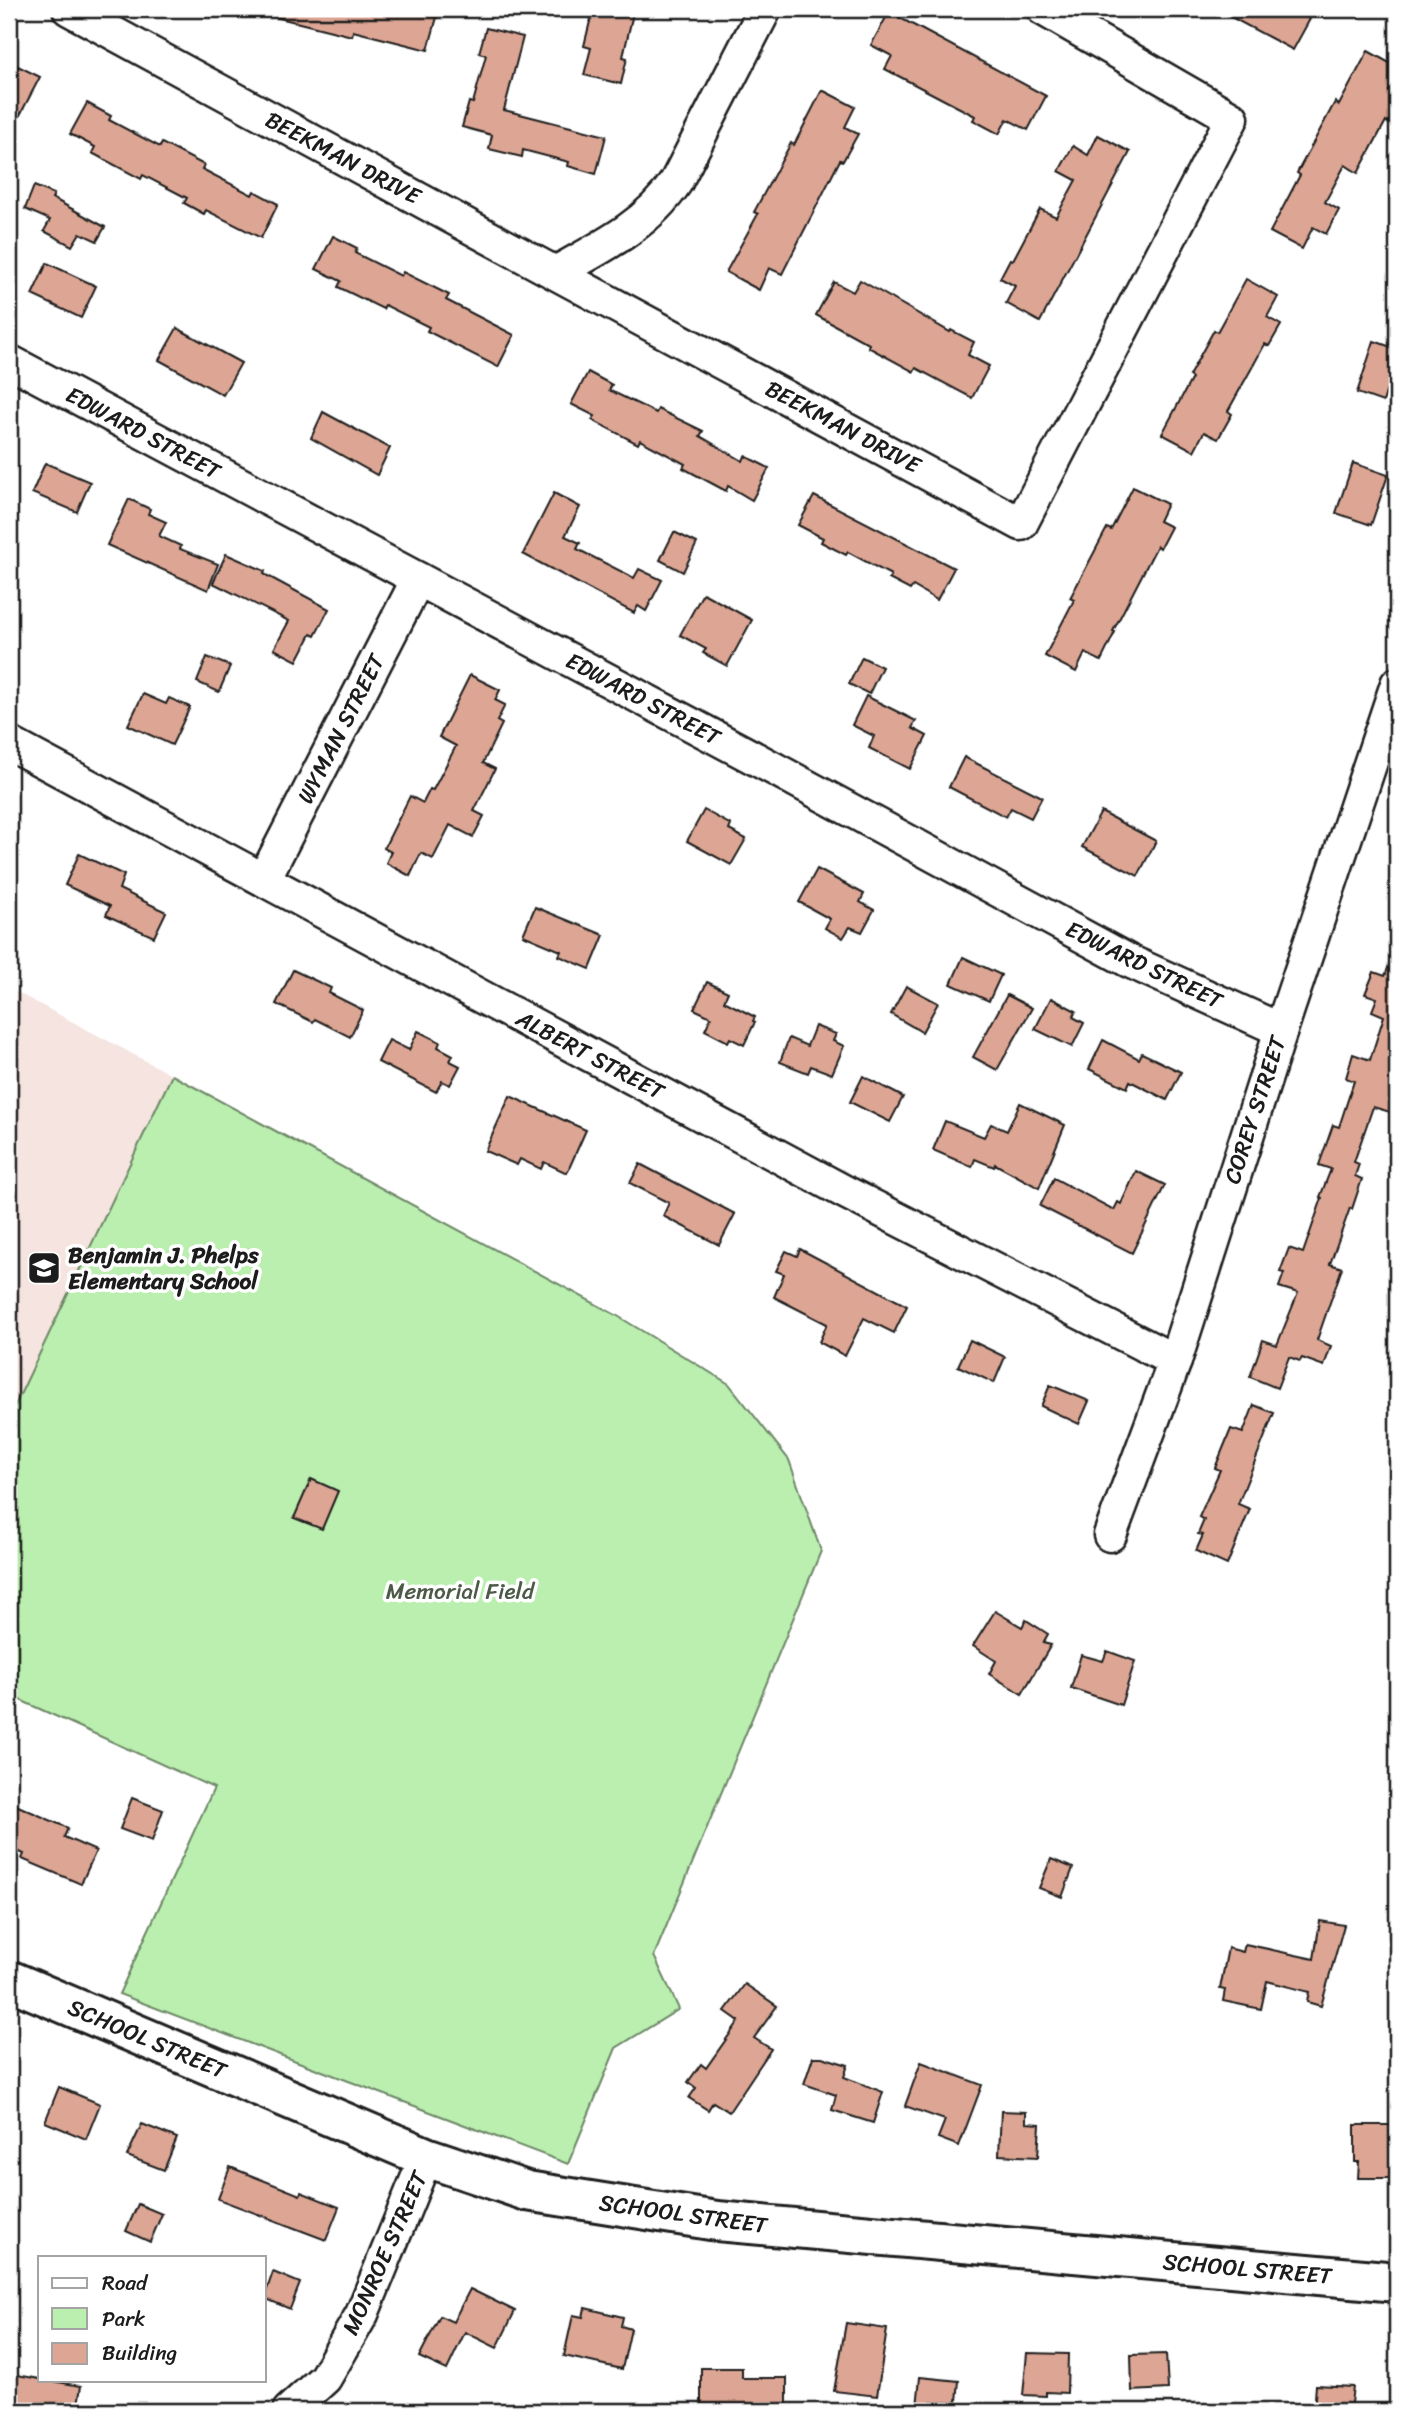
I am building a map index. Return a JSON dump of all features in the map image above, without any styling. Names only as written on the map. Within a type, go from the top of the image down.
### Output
[{"type":"street","name":"BEEKMAN DRIVE","points":[[69,9],[1021,524],[1232,118],[1042,9]]},
{"type":"street","points":[[557,272],[606,246],[629,230],[667,195],[765,9]]},
{"type":"street","name":"EDWARD STREET","points":[[9,361],[783,773],[1129,961],[1280,1030]]},
{"type":"street","name":"WYMAN STREET","points":[[264,879],[418,579]]},
{"type":"street","name":"COREY STREET","points":[[1110,1535],[1175,1361],[1280,1030],[1397,684]]},
{"type":"street","name":"ALBERT STREET","points":[[9,743],[845,1192],[1175,1361]]},
{"type":"street","name":"SCHOOL STREET","points":[[9,1980],[426,2157],[527,2191],[717,2221],[1397,2282]]},
{"type":"street","name":"MONROE STREET","points":[[289,2411],[325,2378],[362,2314],[426,2157]]},
{"type":"shaded area","name":"Benjamin J. Phelps Elementary School","points":[[9,988],[172,1075],[9,1417]]},
{"type":"green space","name":"Memorial Field","points":[[172,1075],[616,1315],[729,1384],[789,1460],[821,1551],[654,1956],[679,2009],[616,2048],[568,2164],[119,1994],[214,1788],[9,1695],[9,1418]]},
{"type":"building","points":[[276,9],[404,9],[437,17],[428,50],[353,31],[352,36],[275,17]]},
{"type":"building","points":[[593,9],[634,9],[623,57],[627,58],[621,84],[584,75],[591,48],[584,46]]},
{"type":"building","points":[[1216,9],[1290,9],[1310,19],[1293,50]]},
{"type":"building","points":[[889,12],[1046,96],[1028,130],[1007,119],[999,134],[973,120],[975,116],[885,69],[892,56],[871,45]]},
{"type":"building","points":[[486,28],[523,37],[504,110],[606,136],[596,174],[568,166],[569,162],[523,150],[522,157],[489,149],[492,135],[462,127],[469,102],[473,103],[486,55],[479,53]]},
{"type":"building","points":[[1368,51],[1397,67],[1397,75],[1389,91],[1397,95],[1397,106],[1358,173],[1345,165],[1325,202],[1339,210],[1326,234],[1313,227],[1302,249],[1270,232],[1300,175],[1297,173],[1335,102],[1339,105]]},
{"type":"building","points":[[9,66],[16,69],[18,66],[40,77],[9,136]]},
{"type":"building","points":[[822,90],[855,107],[845,127],[858,134],[843,161],[840,160],[782,274],[769,268],[759,290],[726,272],[758,214],[754,212],[791,143],[794,145]]},
{"type":"building","points":[[87,103],[111,116],[109,120],[160,147],[162,143],[204,165],[202,169],[252,195],[254,191],[278,204],[261,238],[206,210],[204,214],[184,203],[187,198],[143,175],[141,179],[92,153],[95,147],[70,134]]},
{"type":"building","points":[[1098,135],[1130,152],[1040,322],[1006,303],[1015,286],[1000,278],[1010,259],[1013,260],[1040,209],[1056,217],[1076,180],[1059,171],[1073,146],[1088,155]]},
{"type":"building","points":[[34,186],[54,194],[52,198],[105,227],[97,241],[80,233],[72,246],[44,231],[50,220],[25,209]]},
{"type":"building","points":[[333,236],[357,248],[355,253],[401,276],[403,272],[449,295],[446,300],[514,335],[498,367],[427,331],[429,327],[385,305],[383,309],[338,287],[341,281],[316,269]]},
{"type":"building","points":[[47,263],[96,286],[81,318],[32,295]]},
{"type":"building","points":[[1246,279],[1278,297],[1267,317],[1281,325],[1269,346],[1265,344],[1228,411],[1232,414],[1218,439],[1204,432],[1194,451],[1162,434],[1192,378],[1189,376]]},
{"type":"building","points":[[860,280],[950,332],[951,330],[974,342],[968,355],[989,366],[972,398],[916,368],[914,372],[816,315],[834,282],[853,292]]},
{"type":"building","points":[[177,328],[241,363],[223,395],[159,360]]},
{"type":"building","points":[[1374,341],[1397,349],[1397,375],[1392,373],[1383,402],[1357,393]]},
{"type":"building","points":[[588,372],[612,385],[609,390],[656,413],[658,409],[703,431],[700,436],[743,461],[745,456],[769,468],[752,500],[728,486],[726,491],[683,468],[685,464],[640,440],[638,444],[592,420],[595,416],[571,404]]},
{"type":"building","points":[[323,412],[390,448],[377,475],[311,438]]},
{"type":"building","points":[[45,463],[90,482],[77,512],[32,493]]},
{"type":"building","points":[[1353,463],[1388,475],[1371,525],[1336,513]]},
{"type":"building","points":[[1133,487],[1167,504],[1159,521],[1171,527],[1160,548],[1157,546],[1113,631],[1115,632],[1101,661],[1085,653],[1076,672],[1045,656],[1074,600],[1070,598],[1107,528],[1111,530]]},
{"type":"building","points":[[554,493],[580,507],[565,536],[580,543],[577,549],[634,578],[639,569],[662,580],[646,611],[638,606],[634,613],[523,554]]},
{"type":"building","points":[[814,496],[954,568],[937,600],[913,586],[910,590],[889,579],[891,575],[848,552],[846,555],[821,542],[823,538],[798,525]]},
{"type":"building","points":[[129,499],[150,509],[148,514],[166,522],[159,536],[181,546],[180,549],[218,564],[208,590],[107,545]]},
{"type":"building","points":[[674,532],[697,543],[683,572],[660,560]]},
{"type":"building","points":[[226,554],[265,571],[264,574],[329,609],[315,636],[311,634],[297,661],[274,649],[289,621],[213,583]]},
{"type":"building","points":[[703,593],[752,620],[727,666],[703,653],[706,649],[680,635]]},
{"type":"building","points":[[207,657],[230,666],[219,692],[197,682]]},
{"type":"building","points":[[862,657],[882,667],[869,694],[849,684]]},
{"type":"building","points":[[470,675],[500,690],[495,700],[505,705],[497,721],[502,724],[483,763],[495,769],[474,811],[484,816],[473,837],[450,825],[433,859],[421,853],[410,876],[386,863],[391,852],[384,848],[410,796],[423,803],[430,789],[433,790],[456,746],[439,737]]},
{"type":"building","points":[[143,694],[166,704],[169,698],[190,707],[172,745],[128,725]]},
{"type":"building","points":[[866,696],[916,721],[912,728],[927,736],[910,769],[869,748],[874,736],[852,725]]},
{"type":"building","points":[[964,757],[1042,797],[1031,818],[1011,808],[1006,817],[949,787]]},
{"type":"building","points":[[704,810],[731,825],[729,830],[746,839],[731,865],[687,841]]},
{"type":"building","points":[[1101,812],[1156,841],[1138,876],[1082,847]]},
{"type":"building","points":[[79,854],[124,875],[119,889],[166,912],[154,937],[106,915],[110,906],[65,885]]},
{"type":"building","points":[[817,869],[864,894],[860,902],[874,910],[862,932],[850,927],[843,938],[825,928],[830,919],[799,902]]},
{"type":"building","points":[[535,907],[604,935],[590,969],[559,956],[561,951],[523,935]]},
{"type":"building","points":[[1395,949],[1397,1114],[1373,1107],[1354,1162],[1359,1164],[1355,1176],[1362,1179],[1330,1264],[1342,1268],[1317,1340],[1331,1346],[1324,1366],[1302,1358],[1300,1361],[1289,1357],[1277,1388],[1250,1377],[1263,1340],[1277,1345],[1298,1293],[1279,1287],[1284,1273],[1280,1272],[1289,1248],[1303,1253],[1331,1169],[1319,1165],[1333,1125],[1339,1127],[1354,1081],[1346,1078],[1353,1054],[1370,1060],[1384,1016],[1372,1011],[1377,998],[1365,994],[1374,972],[1385,976]]},
{"type":"building","points":[[963,957],[1001,975],[989,1001],[951,984]]},
{"type":"building","points":[[293,970],[331,988],[329,993],[363,1010],[350,1037],[315,1019],[313,1022],[276,1004]]},
{"type":"building","points":[[707,982],[728,992],[724,1001],[755,1017],[744,1045],[730,1038],[728,1042],[705,1030],[711,1017],[694,1009]]},
{"type":"building","points":[[906,986],[938,1003],[922,1032],[891,1014]]},
{"type":"building","points":[[1007,995],[1032,1008],[997,1070],[973,1057]]},
{"type":"building","points":[[1051,998],[1076,1011],[1073,1017],[1084,1023],[1072,1047],[1035,1029]]},
{"type":"building","points":[[815,1026],[836,1034],[833,1041],[844,1046],[832,1074],[811,1066],[808,1073],[780,1062],[789,1038],[807,1046]]},
{"type":"building","points":[[418,1031],[440,1042],[438,1047],[453,1055],[450,1061],[460,1066],[450,1085],[442,1081],[436,1092],[378,1062],[389,1040],[409,1050]]},
{"type":"building","points":[[1103,1040],[1139,1059],[1142,1053],[1181,1072],[1167,1100],[1130,1081],[1127,1088],[1089,1069]]},
{"type":"building","points":[[863,1076],[903,1097],[890,1122],[850,1102]]},
{"type":"building","points":[[510,1096],[586,1130],[567,1173],[544,1162],[541,1169],[520,1159],[517,1165],[485,1151]]},
{"type":"building","points":[[1020,1103],[1065,1125],[1039,1188],[995,1164],[994,1167],[975,1159],[972,1167],[933,1150],[945,1121],[984,1137],[991,1124],[1007,1131]]},
{"type":"building","points":[[640,1164],[735,1214],[719,1245],[663,1216],[669,1203],[630,1183]]},
{"type":"building","points":[[1136,1171],[1165,1185],[1132,1253],[1040,1206],[1054,1178],[1114,1210],[1118,1202],[1121,1204]]},
{"type":"building","points":[[800,1249],[907,1306],[894,1333],[864,1318],[845,1356],[819,1342],[827,1324],[774,1297],[784,1274],[776,1271],[786,1251],[797,1256]]},
{"type":"building","points":[[970,1340],[1005,1357],[994,1383],[958,1366]]},
{"type":"building","points":[[1050,1385],[1089,1401],[1079,1424],[1041,1406]]},
{"type":"building","points":[[1254,1405],[1274,1413],[1238,1504],[1250,1509],[1227,1565],[1196,1551],[1203,1535],[1198,1534],[1204,1520],[1199,1517],[1220,1470],[1215,1468],[1231,1429],[1243,1433]]},
{"type":"building","points":[[311,1479],[338,1491],[322,1529],[294,1518]]},
{"type":"building","points":[[995,1611],[1022,1627],[1026,1620],[1048,1634],[1043,1643],[1051,1645],[1022,1694],[989,1674],[996,1661],[973,1646]]},
{"type":"building","points":[[1107,1651],[1135,1661],[1121,1705],[1071,1688],[1081,1655],[1103,1661]]},
{"type":"building","points":[[132,1798],[163,1810],[152,1841],[120,1829]]},
{"type":"building","points":[[9,1802],[68,1828],[64,1837],[96,1851],[81,1884],[22,1859],[24,1854],[9,1847]]},
{"type":"building","points":[[1051,1859],[1073,1868],[1062,1897],[1039,1888]]},
{"type":"building","points":[[1320,1921],[1344,1925],[1321,2006],[1307,2002],[1309,1992],[1267,1981],[1261,2009],[1223,2001],[1225,1990],[1220,1989],[1228,1948],[1243,1952],[1245,1944],[1314,1959]]},
{"type":"building","points":[[745,1984],[777,2006],[754,2038],[771,2049],[729,2112],[713,2102],[708,2110],[689,2098],[696,2088],[688,2082],[701,2064],[706,2068],[739,2021],[725,2011]]},
{"type":"building","points":[[813,2057],[848,2065],[844,2077],[883,2092],[873,2123],[832,2110],[836,2095],[804,2084]]},
{"type":"building","points":[[921,2062],[982,2085],[959,2146],[938,2138],[945,2120],[905,2106]]},
{"type":"building","points":[[59,2087],[100,2104],[86,2139],[45,2122]]},
{"type":"building","points":[[1001,2111],[1026,2112],[1026,2123],[1040,2124],[1038,2157],[999,2155]]},
{"type":"building","points":[[142,2124],[177,2138],[164,2170],[127,2156]]},
{"type":"building","points":[[1355,2125],[1392,2125],[1392,2178],[1358,2178]]},
{"type":"building","points":[[230,2167],[300,2195],[301,2192],[339,2207],[326,2240],[218,2199]]},
{"type":"building","points":[[138,2204],[162,2214],[150,2242],[126,2231]]},
{"type":"building","points":[[273,2272],[300,2283],[290,2309],[266,2299]]},
{"type":"building","points":[[470,2289],[515,2311],[497,2348],[465,2332],[447,2370],[419,2357],[440,2316],[453,2322]]},
{"type":"building","points":[[585,2308],[623,2317],[621,2326],[631,2329],[622,2369],[564,2356],[573,2315],[583,2317]]},
{"type":"building","points":[[846,2323],[887,2329],[877,2396],[834,2391]]},
{"type":"building","points":[[1027,2353],[1068,2354],[1067,2393],[1023,2395]]},
{"type":"building","points":[[1166,2354],[1168,2389],[1132,2391],[1131,2355]]},
{"type":"building","points":[[701,2368],[742,2368],[742,2378],[787,2378],[787,2410],[701,2411]]},
{"type":"building","points":[[11,2374],[38,2379],[38,2382],[81,2386],[77,2411],[37,2411],[9,2407]]},
{"type":"building","points":[[920,2377],[959,2381],[956,2411],[917,2407]]},
{"type":"building","points":[[1316,2385],[1353,2387],[1350,2411],[1314,2411]]},
{"type":"place","name":"Benjamin J. Phelps Elementary School","points":[[44,1268]]}]
